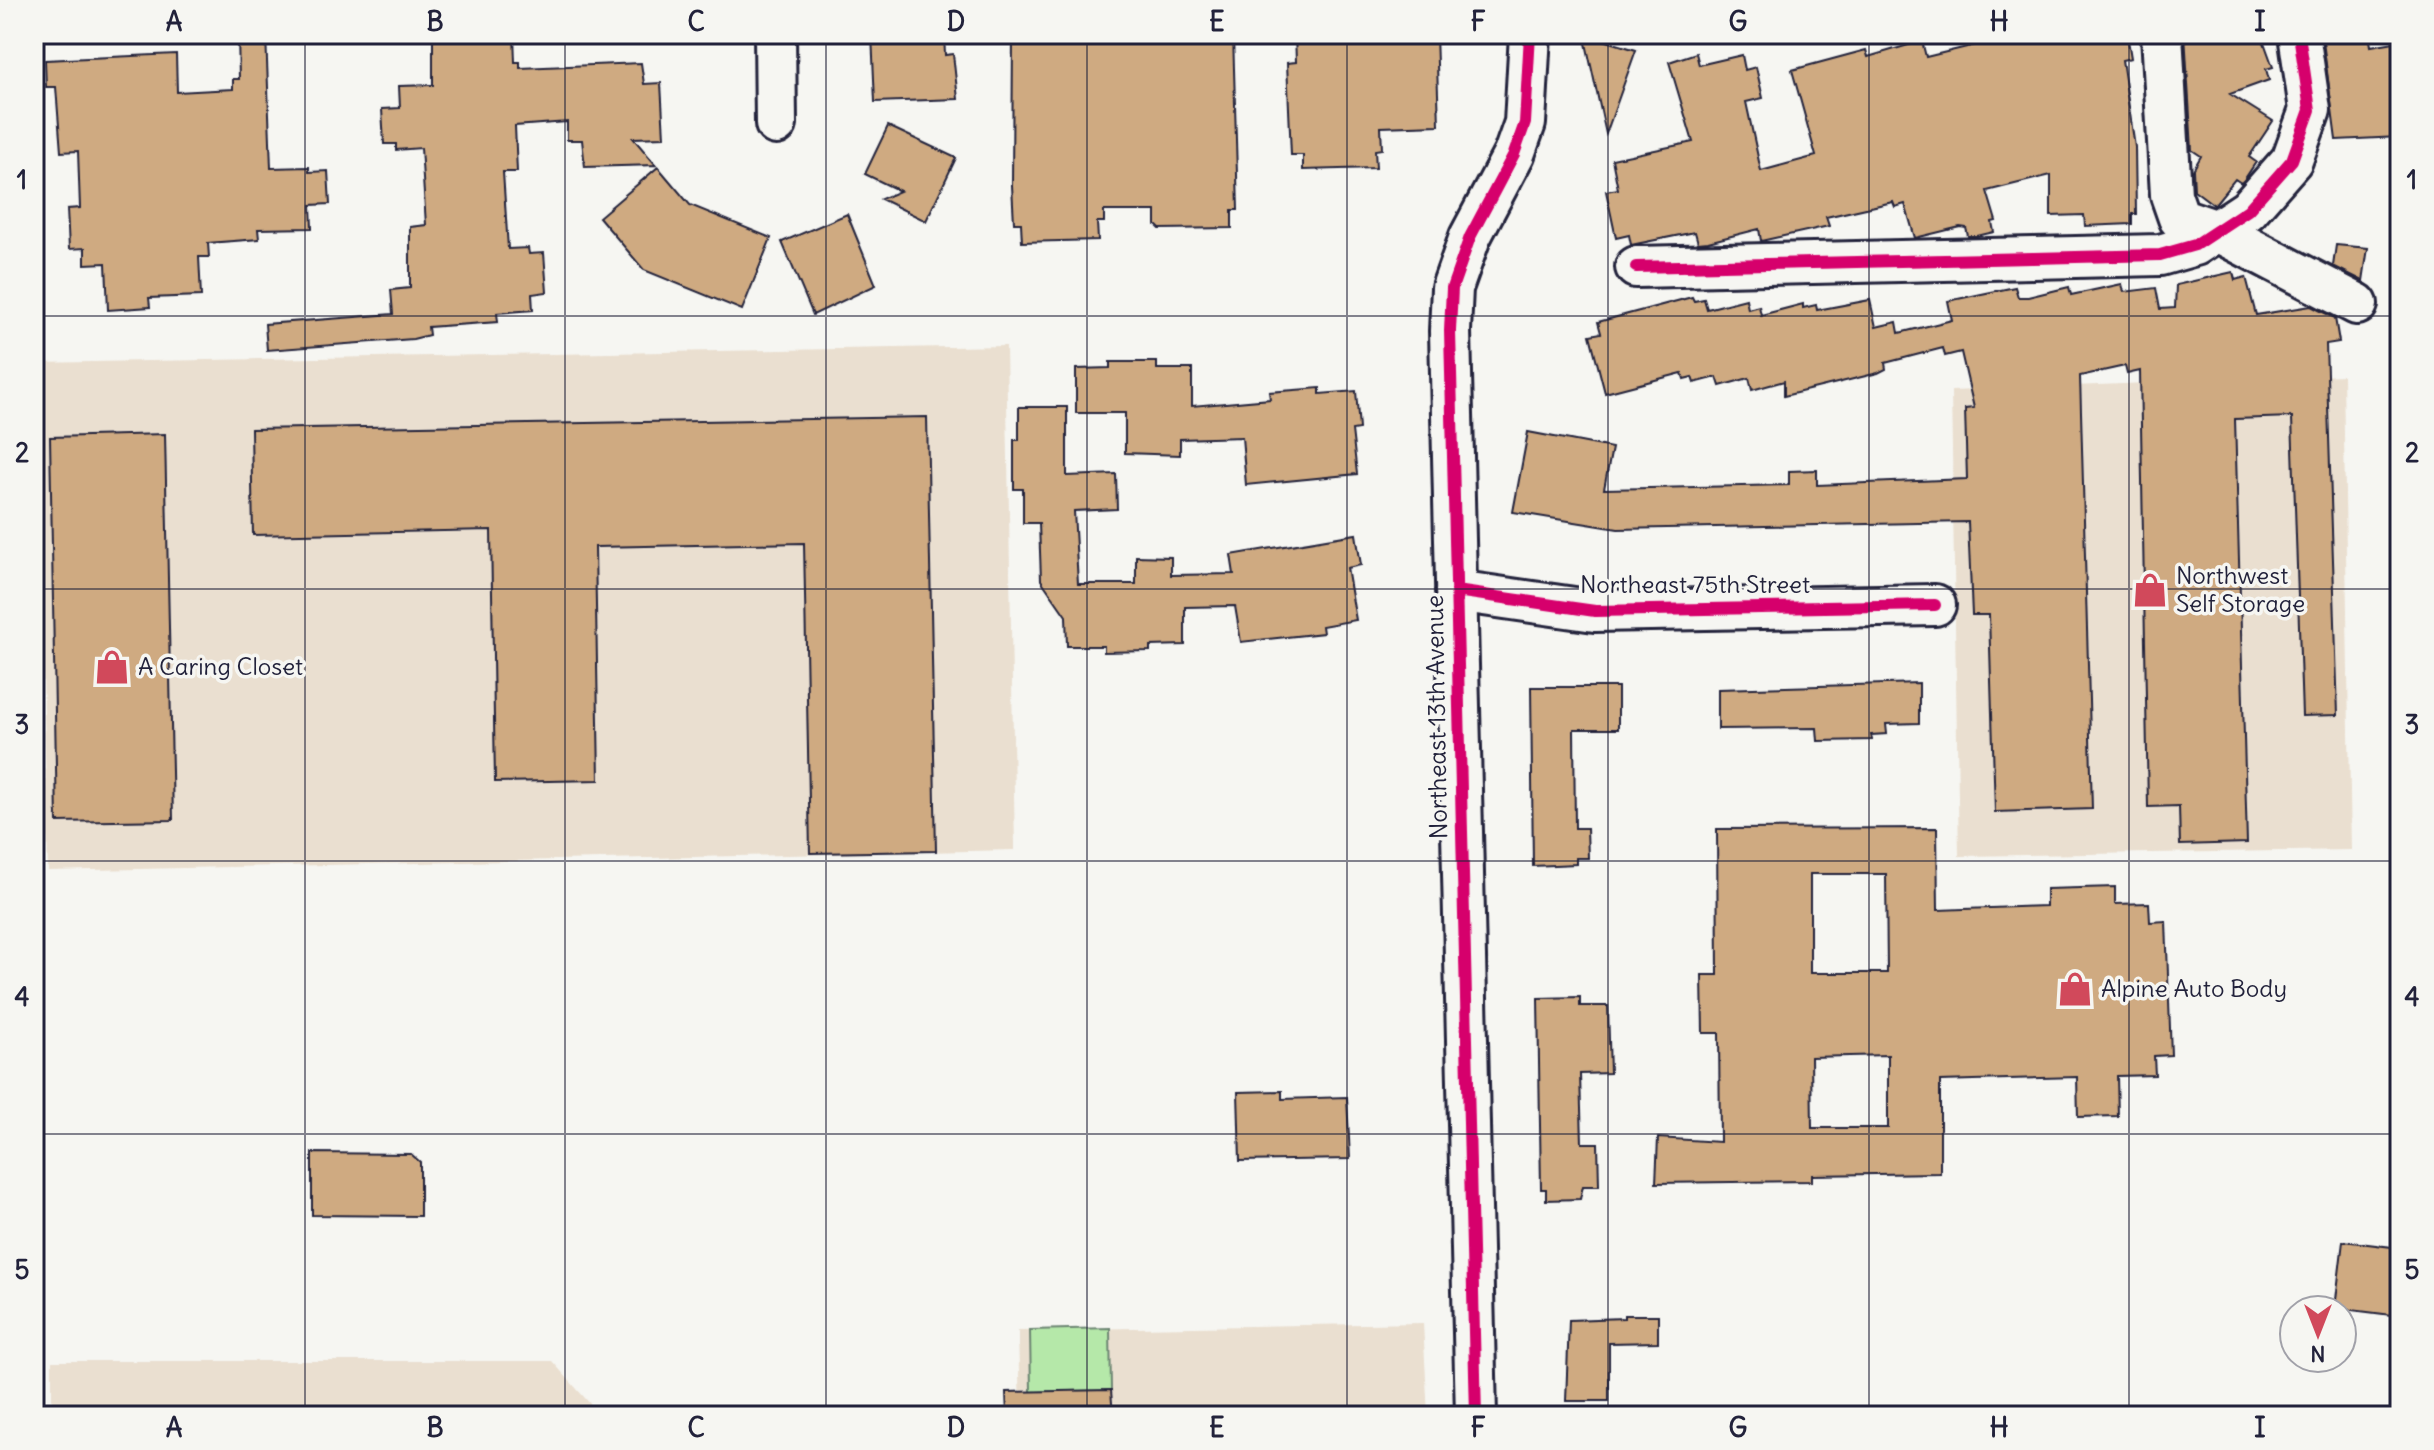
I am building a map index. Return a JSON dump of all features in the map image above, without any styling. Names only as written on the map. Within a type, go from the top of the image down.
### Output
[{"type":"street","points":[[775,34],[776,124]]},
{"type":"street","name":"Northeast 13th Avenue","points":[[1476,1416],[1456,591],[1452,288],[1470,237],[1514,154],[1525,123],[1530,34]]},
{"type":"street","points":[[2162,34],[2171,195],[2179,218],[2217,231],[2357,304]]},
{"type":"street","points":[[1636,267],[2160,255],[2195,245],[2248,210],[2292,160],[2310,110],[2299,34]]},
{"type":"street","name":"Northeast 75th Street","points":[[1456,591],[1595,611],[1935,605]]},
{"type":"shaded area","points":[[1006,346],[1015,850],[48,871],[35,363]]},
{"type":"shaded area","name":"Northwest Self Storage","points":[[2343,375],[2351,850],[1959,856],[1951,391]]},
{"type":"shaded area","points":[[1423,1323],[1428,1416],[1020,1416],[1018,1330]]},
{"type":"shaded area","points":[[52,1361],[552,1361],[601,1416],[52,1416]]},
{"type":"green space","points":[[1110,1328],[1111,1390],[1031,1392],[1030,1330]]},
{"type":"building","points":[[238,34],[266,34],[271,168],[309,167],[309,172],[328,171],[330,204],[311,205],[312,228],[258,229],[259,239],[208,243],[209,257],[199,257],[201,296],[149,298],[150,307],[108,310],[106,263],[85,264],[85,248],[69,249],[67,209],[80,208],[78,151],[61,152],[56,87],[46,87],[45,60],[176,54],[177,92],[233,89],[233,79],[239,79]]},
{"type":"building","points":[[433,34],[514,34],[515,62],[520,62],[520,68],[641,63],[644,84],[661,83],[664,137],[633,138],[656,165],[585,167],[582,140],[567,140],[567,122],[515,126],[517,172],[503,172],[508,249],[528,248],[529,254],[544,253],[547,292],[532,294],[533,310],[497,313],[498,322],[428,327],[429,335],[413,339],[267,350],[265,324],[393,314],[391,290],[410,288],[410,227],[426,225],[421,148],[396,150],[396,144],[384,144],[382,109],[400,108],[399,86],[433,85]]},
{"type":"building","points":[[872,34],[944,34],[945,55],[953,54],[958,99],[875,102]]},
{"type":"building","points":[[1013,34],[1233,34],[1238,210],[1232,210],[1232,228],[1160,229],[1156,225],[1156,211],[1104,211],[1104,222],[1097,222],[1098,240],[1022,242],[1021,223],[1014,223],[1012,185]]},
{"type":"building","points":[[1295,34],[1436,34],[1439,125],[1381,127],[1382,149],[1375,150],[1376,168],[1303,170],[1303,155],[1291,155],[1287,63],[1296,62]]},
{"type":"building","points":[[1584,34],[1636,50],[1606,134]]},
{"type":"building","points":[[2020,34],[2127,34],[2131,58],[2122,60],[2135,147],[2136,214],[2132,214],[2132,224],[2085,226],[2084,215],[2051,216],[2051,175],[1987,191],[1996,221],[1992,222],[1994,232],[1977,236],[1968,236],[1966,228],[1960,227],[1915,238],[1905,204],[1895,207],[1893,202],[1826,217],[1829,226],[1761,241],[1759,229],[1698,243],[1695,232],[1631,245],[1629,235],[1616,238],[1606,191],[1618,189],[1612,159],[1693,142],[1669,62],[1696,53],[1699,65],[1742,55],[1745,70],[1756,67],[1763,98],[1746,102],[1761,171],[1816,156],[1792,70],[1866,50],[1868,57],[1922,41],[1926,57]]},
{"type":"building","points":[[2185,34],[2261,34],[2273,67],[2266,69],[2269,80],[2230,94],[2273,121],[2249,157],[2256,162],[2244,180],[2241,183],[2235,179],[2214,205],[2194,190],[2193,170],[2201,156],[2192,150]]},
{"type":"building","points":[[2322,34],[2369,34],[2371,46],[2400,41],[2400,137],[2336,140]]},
{"type":"building","points":[[888,126],[956,158],[926,221],[881,199],[900,191],[865,174]]},
{"type":"building","points":[[658,167],[690,205],[771,238],[742,310],[644,270],[599,217]]},
{"type":"building","points":[[847,214],[876,285],[813,315],[782,242]]},
{"type":"building","points":[[2336,245],[2368,248],[2363,281],[2333,266]]},
{"type":"building","points":[[2233,272],[2235,280],[2246,277],[2256,315],[2311,306],[2335,318],[2339,342],[2326,344],[2338,715],[2302,716],[2292,417],[2235,419],[2247,843],[2180,845],[2179,806],[2148,807],[2140,371],[2127,374],[2125,366],[2080,376],[2092,809],[1995,812],[1989,615],[1972,615],[1968,522],[1618,529],[1513,512],[1528,432],[1612,448],[1604,489],[1789,485],[1789,471],[1817,470],[1817,485],[1967,479],[1965,409],[1974,408],[1961,352],[1945,356],[1943,348],[1885,363],[1886,369],[1878,373],[1784,396],[1784,381],[1752,390],[1749,378],[1720,386],[1717,377],[1694,383],[1692,377],[1684,379],[1682,373],[1605,393],[1590,335],[1601,333],[1598,322],[1692,297],[1694,301],[1704,299],[1707,309],[1746,299],[1748,309],[1759,306],[1761,315],[1803,304],[1803,308],[1816,305],[1817,310],[1870,300],[1876,327],[1897,322],[1899,333],[1952,320],[1948,301],[2015,287],[2018,297],[2069,287],[2071,295],[2122,284],[2124,292],[2156,288],[2160,309],[2175,308],[2176,285]]},
{"type":"building","points":[[1110,362],[1157,362],[1157,369],[1192,369],[1192,406],[1270,399],[1269,392],[1320,388],[1320,394],[1356,391],[1359,429],[1352,430],[1357,474],[1246,485],[1242,437],[1180,439],[1180,455],[1125,453],[1125,413],[1076,413],[1076,369],[1110,368]]},
{"type":"building","points":[[1019,407],[1067,407],[1067,476],[1116,474],[1117,509],[1074,511],[1078,584],[1136,584],[1136,556],[1171,557],[1171,575],[1234,574],[1231,555],[1356,534],[1361,565],[1347,568],[1356,620],[1322,626],[1323,633],[1241,642],[1235,606],[1185,607],[1185,645],[1150,646],[1150,651],[1104,652],[1104,646],[1067,646],[1066,616],[1041,580],[1039,523],[1023,523],[1023,489],[1014,489],[1014,440],[1019,440]]},
{"type":"building","points":[[927,417],[936,851],[810,853],[804,543],[595,547],[599,780],[495,782],[491,530],[253,535],[251,429]]},
{"type":"building","points":[[165,434],[173,820],[57,822],[50,437]]},
{"type":"building","points":[[1919,683],[1919,723],[1886,724],[1887,734],[1871,735],[1872,740],[1818,741],[1817,728],[1718,729],[1718,689]]},
{"type":"building","points":[[1531,687],[1618,687],[1618,729],[1574,729],[1575,828],[1587,828],[1588,858],[1576,858],[1576,864],[1533,866]]},
{"type":"building","points":[[1937,828],[1938,910],[2046,906],[2046,889],[2115,887],[2115,904],[2149,903],[2150,922],[2166,921],[2171,1055],[2154,1056],[2155,1075],[2117,1076],[2118,1116],[2078,1117],[2077,1077],[1940,1081],[1940,1173],[1812,1175],[1812,1181],[1656,1183],[1658,1138],[1720,1142],[1719,1033],[1703,1033],[1702,975],[1718,975],[1717,829]],"holes":[[[1810,874],[1886,874],[1887,973],[1810,973]],[[1888,1055],[1888,1128],[1812,1128],[1811,1057]]]},
{"type":"building","points":[[1580,997],[1580,1006],[1608,1006],[1610,1073],[1580,1074],[1582,1143],[1598,1143],[1599,1186],[1583,1186],[1580,1199],[1546,1200],[1546,1189],[1541,1189],[1538,998]]},
{"type":"building","points":[[1282,1091],[1282,1099],[1347,1097],[1350,1159],[1240,1161],[1238,1092]]},
{"type":"building","points":[[312,1153],[411,1154],[420,1162],[420,1216],[312,1215]]},
{"type":"building","points":[[2343,1241],[2400,1248],[2400,1316],[2358,1311],[2358,1294],[2337,1294]]},
{"type":"building","points":[[1624,1315],[1658,1315],[1658,1342],[1609,1343],[1609,1401],[1566,1401],[1569,1320],[1624,1318]]},
{"type":"building","points":[[1111,1390],[1113,1416],[1007,1416],[1006,1392]]},
{"type":"cycle path","points":[[1476,1416],[1450,331],[1452,288],[1470,237],[1514,154],[1525,123],[1530,34]]},
{"type":"cycle path","points":[[1636,267],[2160,255],[2195,245],[2248,210],[2292,160],[2310,110],[2299,34]]},
{"type":"cycle path","points":[[1456,591],[1595,611],[1935,605]]},
{"type":"place","name":"Northwest Self Storage","points":[[2150,590]]},
{"type":"place","name":"A Caring Closet","points":[[112,667]]},
{"type":"place","name":"Alpine Auto Body","points":[[2075,989]]}]
